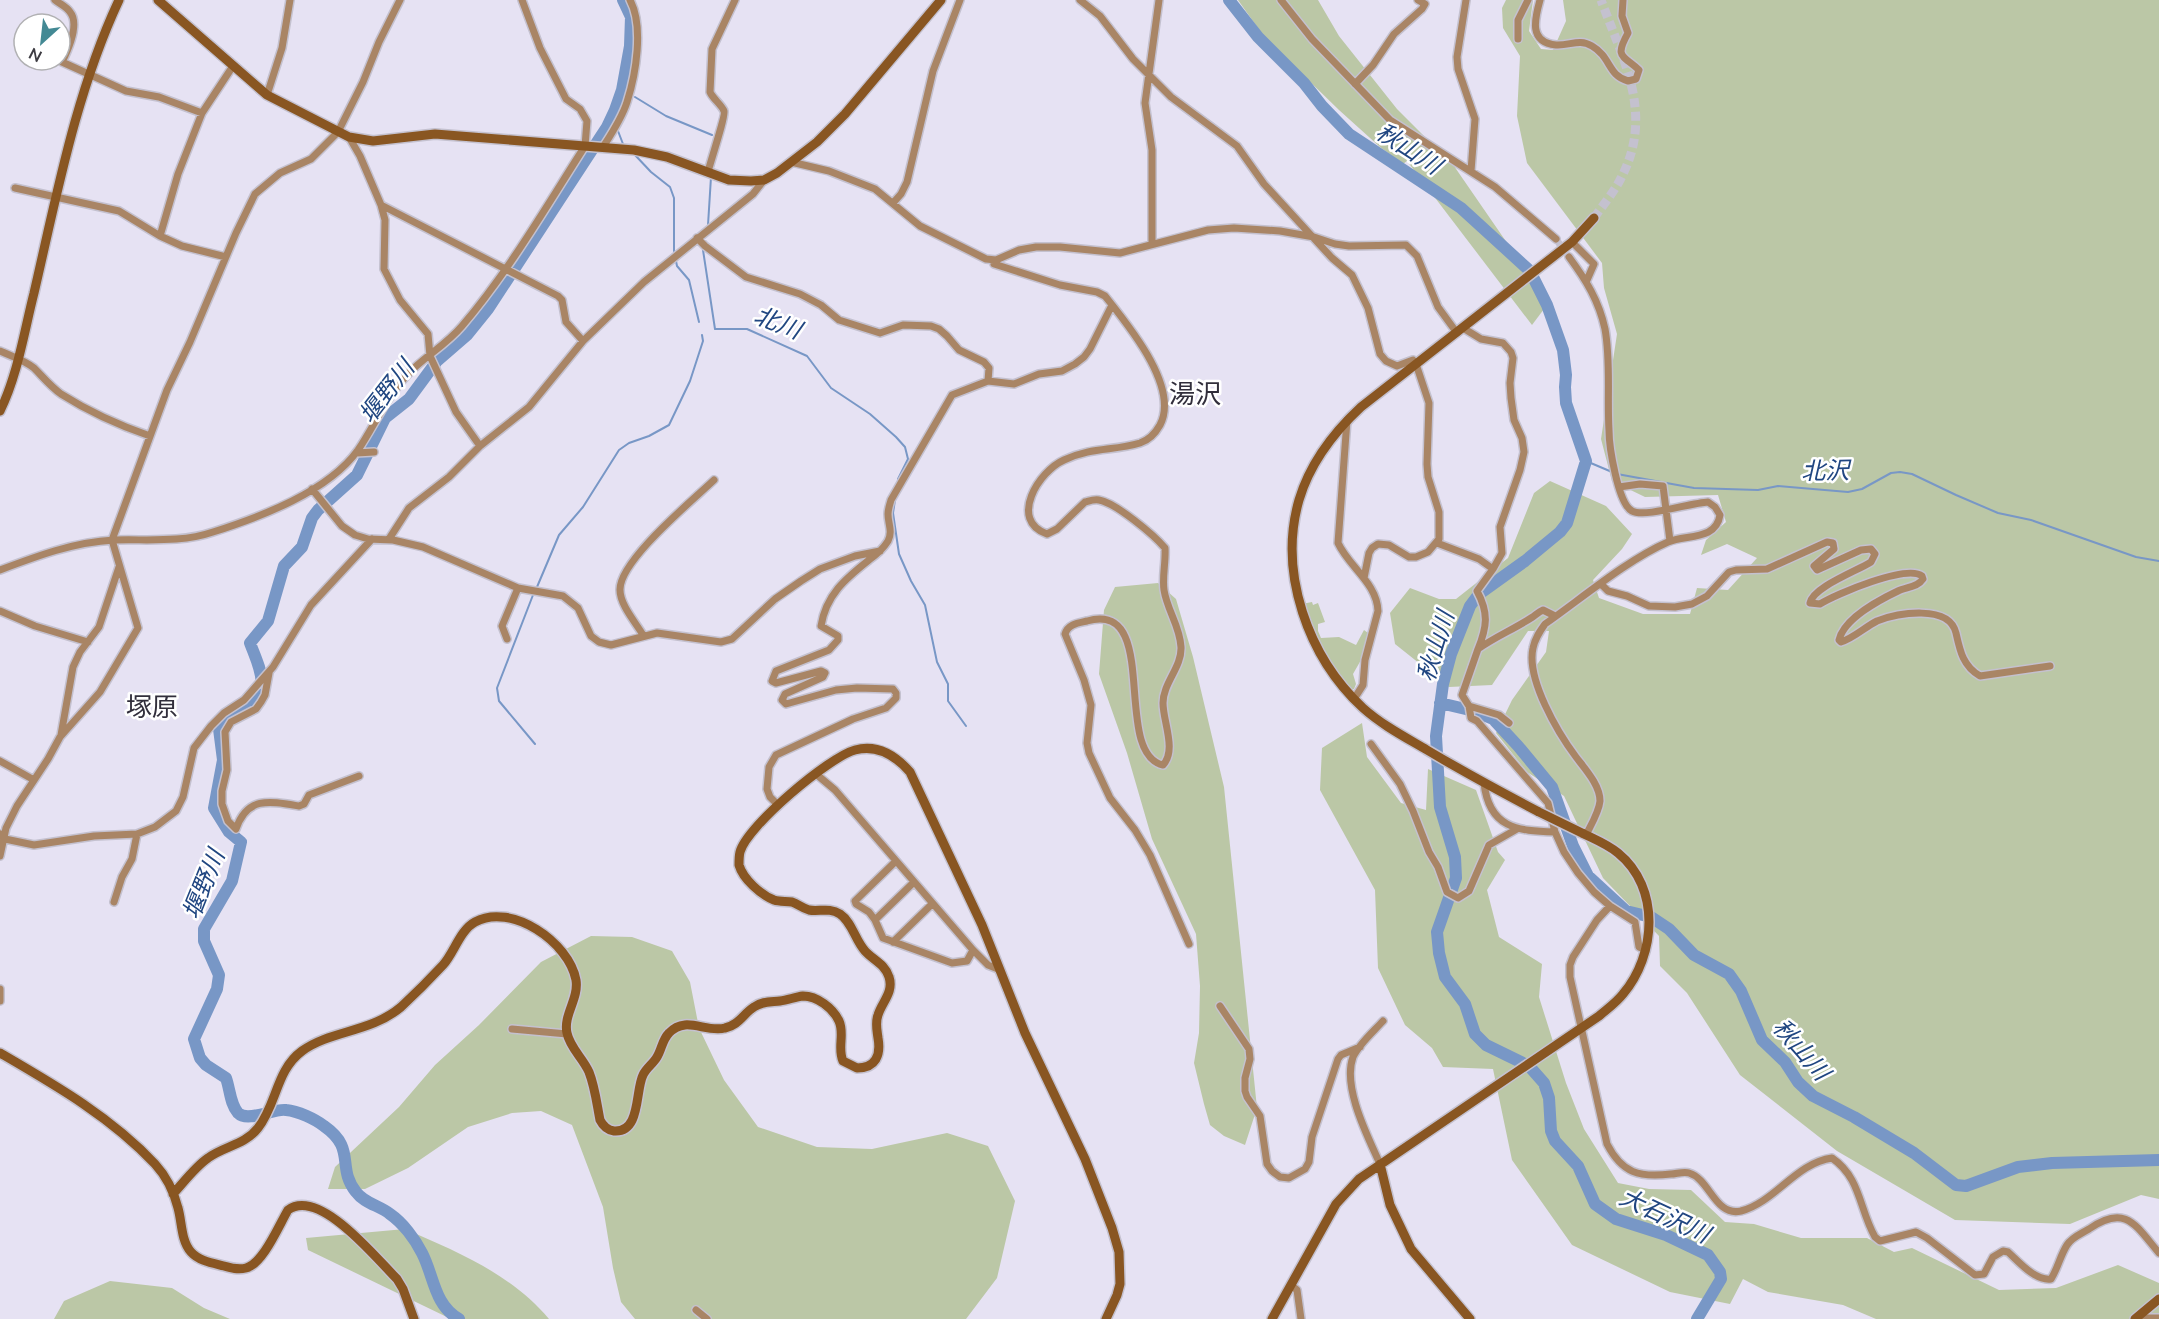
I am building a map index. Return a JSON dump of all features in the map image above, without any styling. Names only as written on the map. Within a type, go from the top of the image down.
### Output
[{"type":"street","points":[[55,0],[71,13],[73,18],[72,41],[62,62],[126,91],[159,97],[202,113]]},
{"type":"street","points":[[0,411],[18,358],[76,114],[102,37],[119,0]]},
{"type":"street","points":[[158,0],[267,95],[349,137],[373,141],[435,134],[634,150],[667,157],[729,180],[764,180]]},
{"type":"street","points":[[267,95],[282,48],[290,0]]},
{"type":"street","points":[[0,856],[3,836],[17,806],[60,737],[100,692],[138,628],[112,540],[167,390],[255,194],[280,173],[311,159],[338,132],[400,0]]},
{"type":"street","points":[[0,570],[38,555],[79,545],[112,540],[189,538],[211,533],[296,500],[325,481],[356,453],[393,391],[408,373],[460,329],[490,291],[587,146],[587,121],[580,110],[566,99],[540,48],[522,0]]},
{"type":"street","points":[[602,147],[628,101],[639,35],[638,20],[630,0]]},
{"type":"street","points":[[708,172],[715,143],[725,117],[724,111],[710,92],[712,49],[735,0]]},
{"type":"street","points":[[389,540],[409,508],[449,477],[480,446],[529,407],[583,341],[644,282],[753,194],[764,180],[791,162],[831,129],[941,0]]},
{"type":"street","points":[[893,203],[907,182],[935,63],[960,0]]},
{"type":"street","points":[[1080,0],[1100,16],[1133,59],[1171,97],[1237,146],[1264,184],[1332,258],[1352,275],[1368,308],[1380,354],[1386,362],[1397,366],[1413,360],[1416,364],[1429,403],[1426,437],[1427,464],[1428,477],[1439,513],[1437,543],[1428,552],[1416,557],[1409,557],[1389,545],[1378,544],[1369,553],[1364,578]]},
{"type":"street","points":[[1152,244],[1152,150],[1145,103],[1160,0]]},
{"type":"street","points":[[1281,0],[1312,39],[1390,120],[1495,187],[1556,239]]},
{"type":"street","points":[[1355,84],[1373,65],[1394,34],[1422,9],[1425,4],[1418,0]]},
{"type":"street","points":[[1466,0],[1457,57],[1458,69],[1475,119],[1471,171]]},
{"type":"street","points":[[1518,39],[1518,20],[1528,0]]},
{"type":"street","points":[[1540,0],[1534,22],[1535,30],[1544,41],[1555,45],[1576,41],[1590,44],[1602,53],[1615,75],[1628,81],[1636,79],[1639,70],[1621,54],[1628,33],[1622,16],[1623,0]]},
{"type":"street","points":[[160,236],[178,174],[202,113],[233,66]]},
{"type":"street","points":[[349,137],[360,156],[385,220],[384,269],[400,300],[428,334],[430,356],[456,412],[480,446]]},
{"type":"street","points":[[791,162],[813,166],[853,179],[884,195],[920,226],[986,259],[996,260],[1019,250],[1036,247],[1120,253],[1208,230],[1225,229],[1280,231],[1349,246],[1406,245],[1417,256],[1438,307],[1460,330],[1481,339],[1508,346],[1513,358],[1511,398],[1514,420],[1522,438],[1524,452],[1500,527],[1502,553],[1477,591],[1484,602],[1486,627],[1462,695],[1469,707],[1471,718],[1477,721],[1548,803],[1555,832],[1564,852],[1578,873],[1610,906],[1635,921],[1639,947],[1646,950]]},
{"type":"street","points":[[15,188],[119,211],[160,236],[182,246],[226,257]]},
{"type":"street","points":[[381,205],[558,296],[562,300],[566,322],[583,341]]},
{"type":"street","points":[[1272,1319],[1336,1203],[1359,1179],[1599,1016],[1623,994],[1634,978],[1646,950],[1649,928],[1648,901],[1633,868],[1619,853],[1606,844],[1539,812],[1459,769],[1387,727],[1363,708],[1334,674],[1309,630],[1300,606],[1294,579],[1293,549],[1296,514],[1305,485],[1316,461],[1339,428],[1361,407],[1572,242],[1594,218]]},
{"type":"street","points":[[697,238],[746,277],[800,294],[821,305],[839,320],[880,333],[903,325],[931,326],[939,329],[959,350],[984,362],[989,368],[988,381]]},
{"type":"street","points":[[1572,242],[1594,264],[1587,280]]},
{"type":"street","points":[[1569,257],[1587,280],[1596,298],[1605,330],[1610,395],[1609,430],[1615,469],[1626,507],[1640,514],[1708,502],[1720,515],[1715,529],[1706,534],[1670,541],[1647,553],[1555,616],[1537,635],[1532,649],[1536,681],[1552,719],[1568,747],[1597,786],[1600,800],[1597,811],[1584,834]]},
{"type":"street","points":[[994,264],[1060,285],[1097,292],[1104,296],[1142,348],[1162,384],[1163,419],[1152,436],[1141,443],[1088,451],[1061,461],[1039,481],[1029,500],[1028,516],[1038,531],[1047,534],[1057,529],[1085,502],[1101,500],[1156,537],[1165,548],[1164,588],[1180,637],[1181,650],[1179,661],[1164,691],[1163,705],[1169,755],[1163,765],[1155,763],[1149,757],[1138,729],[1136,692],[1125,633],[1116,624],[1104,618],[1096,618],[1074,624],[1065,634],[1084,680],[1091,705],[1087,743],[1089,753],[1110,798],[1135,830],[1150,855],[1189,944]]},
{"type":"street","points":[[778,805],[770,798],[767,789],[769,767],[776,755],[853,718],[886,708],[896,698],[893,689],[857,688],[836,690],[786,704],[782,700],[785,694],[823,677],[824,672],[812,673],[776,684],[772,681],[776,671],[829,650],[835,645],[838,636],[821,626],[828,600],[837,587],[881,551],[891,534],[888,513],[891,500],[952,395],[988,381],[1014,384],[1039,374],[1062,371],[1075,364],[1090,349],[1112,305]]},
{"type":"street","points":[[0,351],[18,358],[61,393],[112,423],[150,436]]},
{"type":"street","points":[[1347,420],[1338,543],[1377,598],[1378,611],[1365,660],[1363,685],[1354,699]]},
{"type":"street","points":[[356,453],[374,452]]},
{"type":"street","points":[[643,635],[620,591],[627,569],[649,542],[714,480]]},
{"type":"street","points":[[1619,487],[1640,484],[1663,486],[1670,541]]},
{"type":"street","points":[[312,489],[342,526],[355,535],[423,547],[518,588],[563,596],[578,608],[591,636],[599,642],[611,645],[623,644],[643,635],[657,633],[721,642],[732,639],[775,599],[810,575],[855,556],[881,551]]},
{"type":"street","points":[[3,836],[34,845],[94,836],[137,834],[155,827],[176,811],[183,797],[194,748],[211,726],[224,713],[244,700],[268,672],[311,605],[372,539]]},
{"type":"street","points":[[1601,584],[1608,591],[1627,596],[1649,606],[1675,608],[1692,604],[1707,596],[1728,572],[1767,569],[1827,542],[1833,543],[1834,549],[1814,566],[1817,570],[1861,550],[1871,549],[1875,554],[1871,562],[1826,586],[1812,596],[1810,603],[1820,604],[1838,593],[1886,577],[1919,573],[1923,579],[1919,584],[1899,590],[1863,611],[1840,634],[1841,642],[1876,622],[1905,614],[1924,613],[1950,620],[1962,658],[1968,668],[1980,676],[2050,666]]},
{"type":"street","points":[[1437,543],[1479,559],[1493,569]]},
{"type":"street","points":[[60,737],[73,666],[99,627],[119,567]]},
{"type":"street","points":[[507,639],[502,626],[518,588]]},
{"type":"street","points":[[1479,649],[1533,617],[1540,610],[1555,616]]},
{"type":"street","points":[[0,611],[35,626],[88,642]]},
{"type":"street","points":[[268,672],[265,695],[254,709],[231,722],[225,732],[227,770],[222,804],[228,821],[236,829],[243,812],[252,806],[265,802],[299,806],[304,804],[309,795],[358,776]]},
{"type":"street","points":[[238,705],[254,709]]},
{"type":"street","points":[[1469,707],[1493,713],[1509,723]]},
{"type":"street","points":[[1371,744],[1400,784],[1447,892],[1454,896],[1470,891],[1489,845],[1517,829]]},
{"type":"street","points":[[173,1194],[207,1158],[242,1143],[257,1130],[269,1108],[279,1081],[294,1058],[312,1044],[370,1026],[387,1017],[442,966],[473,923],[483,918],[506,916],[517,920],[547,936],[569,960],[576,981],[576,995],[568,1018],[567,1034],[588,1070],[603,1126],[614,1131],[624,1129],[632,1120],[642,1076],[657,1057],[663,1039],[674,1029],[688,1024],[725,1028],[738,1022],[761,1003],[800,996],[814,998],[830,1010],[839,1022],[842,1033],[840,1053],[843,1061],[856,1068],[875,1062],[880,1050],[877,1021],[890,992],[889,976],[885,968],[862,947],[849,924],[840,914],[828,909],[809,910],[791,902],[773,900],[750,882],[740,865],[740,851],[744,843],[778,805],[838,758],[855,750],[886,751],[900,760],[910,772],[920,792],[982,925],[1025,1033],[1085,1159],[1112,1228],[1119,1252],[1120,1284],[1106,1319]]},
{"type":"street","points":[[0,761],[34,780]]},
{"type":"street","points":[[816,774],[835,790],[973,950],[988,965],[998,969]]},
{"type":"street","points":[[1484,783],[1485,794],[1491,808],[1500,819],[1517,829],[1555,832]]},
{"type":"street","points":[[114,902],[122,877],[132,859],[137,834]]},
{"type":"street","points":[[896,861],[855,901],[875,920],[880,935],[919,952],[956,964],[967,961],[973,950]]},
{"type":"street","points":[[875,920],[914,882]]},
{"type":"street","points":[[893,942],[932,904]]},
{"type":"street","points":[[1610,906],[1597,920],[1573,957],[1570,977],[1607,1144],[1615,1159],[1627,1169],[1640,1175],[1655,1176],[1688,1172],[1697,1178],[1723,1208],[1740,1211],[1751,1207],[1800,1172],[1832,1158],[1851,1175],[1875,1237],[1880,1241],[1916,1232],[1975,1275],[1984,1274],[1993,1257],[2003,1251],[2008,1252],[2032,1273],[2044,1280],[2051,1279],[2072,1238],[2105,1219],[2116,1216],[2125,1217],[2134,1224],[2159,1253]]},
{"type":"street","points":[[0,989],[0,1001]]},
{"type":"street","points":[[1220,1006],[1249,1049],[1250,1059],[1245,1078],[1245,1091],[1260,1116],[1267,1164],[1272,1172],[1280,1177],[1289,1178],[1305,1169],[1309,1162],[1312,1137],[1338,1059],[1341,1055],[1360,1047]]},
{"type":"street","points":[[1383,1022],[1354,1055],[1350,1068],[1358,1110],[1380,1164],[1390,1205],[1411,1250],[1470,1319]]},
{"type":"street","points":[[512,1029],[567,1034]]},
{"type":"street","points":[[0,1053],[56,1085],[97,1113],[147,1156],[166,1179],[173,1194],[189,1250],[196,1257],[206,1262],[236,1269],[247,1268],[261,1257],[288,1210],[295,1205],[303,1204],[337,1220],[397,1279],[414,1319]]},
{"type":"street","points":[[1291,1285],[1297,1290],[1301,1319]]},
{"type":"street","points":[[2136,1319],[2159,1299]]},
{"type":"street","points":[[696,1310],[707,1319]]},
{"type":"street","points":[[2136,1319],[2159,1318]]},
{"type":"green space","points":[[1238,0],[1318,0],[1339,36],[1397,109],[1454,166],[1514,253],[1544,309],[1532,325],[1407,161],[1403,164],[1380,147],[1339,110],[1265,38]]},
{"type":"green space","points":[[1506,0],[1533,0],[1529,31],[1541,49],[1553,50],[1566,21],[1563,0],[2159,0],[2159,1199],[2141,1195],[2070,1224],[1955,1220],[1837,1151],[1740,1075],[1687,993],[1660,966],[1659,936],[1603,878],[1564,796],[1527,772],[1496,733],[1512,700],[1546,652],[1549,631],[1528,631],[1492,685],[1449,687],[1395,644],[1390,613],[1410,588],[1439,599],[1456,599],[1508,558],[1534,493],[1550,481],[1606,506],[1632,534],[1622,549],[1593,580],[1599,598],[1643,614],[1690,614],[1697,588],[1728,590],[1757,558],[1727,544],[1701,555],[1706,540],[1726,522],[1718,495],[1645,497],[1612,481],[1601,439],[1617,334],[1604,288],[1602,263],[1527,163],[1517,116],[1520,56],[1503,28],[1502,8]]},
{"type":"green space","points":[[1158,583],[1176,599],[1193,657],[1224,787],[1257,1108],[1245,1145],[1224,1136],[1210,1125],[1194,1063],[1199,1033],[1200,986],[1196,934],[1152,839],[1127,753],[1099,674],[1104,610],[1115,587]]},
{"type":"green space","points":[[1312,602],[1313,605],[1318,603],[1325,622],[1318,624],[1321,638],[1339,637],[1356,645],[1364,630],[1368,633],[1361,660],[1353,674],[1356,684],[1354,689],[1349,689],[1321,649],[1302,604]]},
{"type":"green space","points":[[1362,723],[1367,757],[1401,803],[1426,810],[1428,769],[1476,790],[1498,852],[1505,860],[1487,890],[1499,937],[1542,964],[1539,997],[1566,1083],[1584,1129],[1618,1183],[1649,1189],[1691,1190],[1725,1222],[1754,1224],[1801,1238],[1867,1238],[1894,1252],[1912,1248],[1999,1290],[2056,1288],[2118,1265],[2159,1283],[2159,1319],[1876,1319],[1843,1305],[1768,1292],[1743,1279],[1730,1304],[1670,1292],[1572,1245],[1512,1160],[1493,1069],[1443,1067],[1432,1048],[1405,1025],[1378,968],[1375,890],[1320,790],[1322,748]]},
{"type":"green space","points":[[591,936],[632,937],[672,951],[690,982],[699,1028],[724,1080],[758,1127],[817,1147],[872,1149],[947,1133],[988,1146],[1015,1201],[997,1278],[966,1319],[635,1319],[621,1302],[603,1207],[572,1125],[541,1111],[512,1113],[468,1127],[408,1168],[365,1189],[328,1189],[335,1167],[399,1107],[435,1065],[479,1025],[541,962]]},
{"type":"green space","points":[[405,1229],[445,1246],[501,1277],[534,1303],[549,1319],[451,1319],[308,1250],[306,1238]]},
{"type":"green space","points":[[110,1281],[172,1288],[204,1308],[230,1319],[54,1319],[64,1301]]},
{"type":"waterway","name":"堰野川","points":[[459,1319],[444,1306],[439,1298],[422,1253],[400,1222],[386,1211],[363,1199],[356,1192],[347,1174],[340,1142],[334,1134],[316,1121],[291,1111],[281,1110],[254,1116],[242,1116],[233,1105],[226,1078],[206,1065],[200,1058],[194,1039],[217,989],[219,975],[204,941],[204,929],[232,881],[241,842],[229,832],[214,808],[223,760],[219,729],[254,701],[259,694],[260,670],[250,643],[268,621],[284,566],[302,547],[312,518],[357,475],[385,418],[409,399],[437,361],[467,335],[488,309],[607,127],[622,90],[630,46],[631,17],[623,0]]},
{"type":"waterway","name":"秋山川","points":[[1229,0],[1258,37],[1304,83],[1349,134],[1461,208],[1530,271],[1547,305],[1563,350],[1566,403],[1586,461],[1567,523],[1560,532],[1525,561],[1479,594],[1470,606],[1451,654],[1443,684],[1436,736],[1440,807],[1455,857],[1456,878],[1437,932],[1439,953],[1445,977],[1465,1004],[1475,1034],[1486,1045],[1529,1066],[1544,1083],[1549,1098],[1551,1131],[1555,1141],[1578,1166],[1595,1204],[1616,1219],[1666,1235],[1708,1255],[1720,1272],[1721,1279],[1697,1319]]},
{"type":"waterway","name":"北川","points":[[635,97],[666,116],[712,135]]},
{"type":"waterway","name":"堰野川","points":[[615,110],[616,116]]},
{"type":"waterway","points":[[618,131],[623,144]]},
{"type":"waterway","points":[[635,155],[670,187],[674,198],[674,251],[677,266],[689,280],[699,322]]},
{"type":"waterway","name":"北川","points":[[713,167],[715,158]]},
{"type":"waterway","name":"北川","points":[[708,225],[711,177]]},
{"type":"waterway","name":"北川","points":[[703,250],[715,329],[747,329],[807,356],[831,388],[870,414],[905,447],[908,459],[898,479]]},
{"type":"waterway","points":[[537,587],[559,535],[583,507],[619,450],[669,425],[690,381],[703,341],[702,335]]},
{"type":"waterway","name":"北沢","points":[[1586,461],[1612,472]]},
{"type":"waterway","name":"北沢","points":[[1617,474],[1694,488],[1758,490],[1778,486],[1848,492],[1862,489],[1891,473],[1900,472],[1912,474],[1998,513],[2031,520],[2136,557],[2159,561]]},
{"type":"waterway","name":"北川","points":[[895,500],[893,513],[899,554],[925,605],[937,662],[948,684],[948,701],[966,726]]},
{"type":"waterway","points":[[533,595],[497,688],[499,701],[535,744]]},
{"type":"waterway","name":"秋山川","points":[[1440,703],[1474,711],[1493,719],[1552,787],[1573,846],[1588,876],[1626,911],[1651,917],[1669,929],[1694,955],[1729,974],[1741,991],[1762,1040],[1785,1062],[1798,1082],[1813,1096],[1854,1117],[1914,1153],[1956,1185],[1966,1186],[2018,1167],[2052,1163],[2159,1160]]},
{"type":"tunnel","points":[[1594,218],[1622,176],[1631,153],[1635,130],[1632,87],[1601,0]]},
{"type":"tunnel","points":[[1556,239],[1569,257]]},
{"type":"district","name":"湯沢","points":[[1195,393]]},
{"type":"district","name":"塚原","points":[[152,706]]},
{"type":"water label","name":"大石沢川","points":[[1665,1215]]}]
